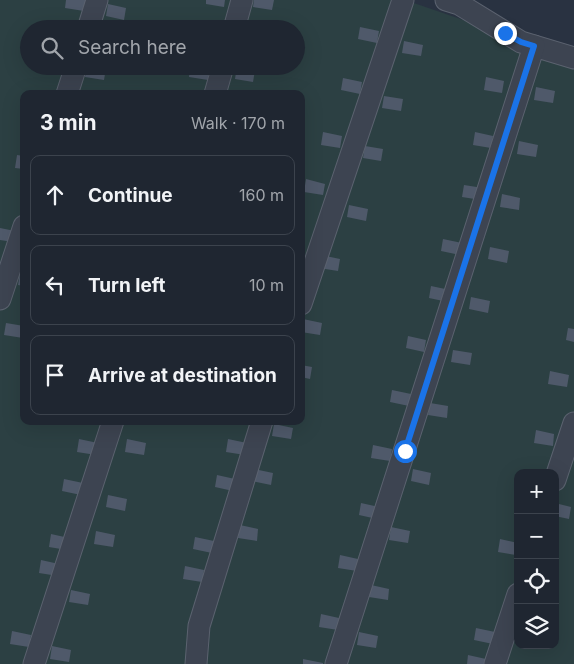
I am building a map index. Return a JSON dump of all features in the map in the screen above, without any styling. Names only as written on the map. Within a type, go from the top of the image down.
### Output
[{"type":"street","points":[[91,20],[97,0]]},
{"type":"street","points":[[236,20],[242,0]]},
{"type":"street","points":[[305,292],[403,0]]},
{"type":"street","points":[[446,0],[459,4],[521,42],[574,58]]},
{"type":"street","points":[[336,664],[534,46]]},
{"type":"street","points":[[68,90],[73,75]]},
{"type":"street","points":[[216,90],[220,75]]},
{"type":"street","points":[[0,299],[20,238]]},
{"type":"street","points":[[559,469],[574,422]]},
{"type":"street","points":[[34,664],[112,425]]},
{"type":"street","points":[[196,664],[199,626],[261,425]]},
{"type":"street","points":[[495,664],[515,604]]},
{"type":"green space","points":[[0,0],[405,0],[574,58],[574,664],[0,664]]},
{"type":"building","points":[[66,0],[86,0],[84,11],[65,8]]},
{"type":"building","points":[[206,0],[225,0],[224,7],[206,4]]},
{"type":"building","points":[[254,0],[274,0],[272,10],[253,7]]},
{"type":"building","points":[[108,4],[126,8],[124,20],[106,16]]},
{"type":"building","points":[[360,27],[379,31],[377,43],[358,39]]},
{"type":"building","points":[[404,41],[423,45],[421,56],[402,53]]},
{"type":"building","points":[[85,75],[105,75],[104,80],[85,77]]},
{"type":"building","points":[[189,75],[208,75],[208,80],[189,77]]},
{"type":"building","points":[[236,75],[254,75],[253,82],[235,79]]},
{"type":"building","points":[[486,77],[504,81],[502,93],[484,90]]},
{"type":"building","points":[[343,78],[362,82],[360,94],[341,90]]},
{"type":"building","points":[[536,87],[555,91],[553,103],[534,100]]},
{"type":"building","points":[[384,96],[403,99],[401,111],[382,108]]},
{"type":"building","points":[[323,132],[342,136],[340,148],[321,145]]},
{"type":"building","points":[[475,132],[493,136],[491,148],[473,145]]},
{"type":"building","points":[[519,141],[538,145],[536,157],[517,154]]},
{"type":"building","points":[[365,146],[383,149],[381,161],[363,158]]},
{"type":"building","points":[[17,155],[20,155],[20,169],[15,168]]},
{"type":"building","points":[[306,179],[325,184],[323,195],[305,192]]},
{"type":"building","points":[[464,185],[483,188],[481,200],[462,197]]},
{"type":"building","points":[[502,194],[520,198],[519,210],[500,207]]},
{"type":"building","points":[[349,205],[368,209],[366,221],[347,217]]},
{"type":"building","points":[[0,228],[15,231],[13,242],[0,240]]},
{"type":"building","points":[[443,239],[462,243],[460,255],[441,251]]},
{"type":"building","points":[[490,247],[509,251],[507,263],[488,259]]},
{"type":"building","points":[[321,255],[340,259],[338,271],[319,268]]},
{"type":"building","points":[[431,286],[450,290],[448,302],[429,298]]},
{"type":"building","points":[[471,297],[490,301],[488,313],[469,309]]},
{"type":"building","points":[[305,319],[322,323],[320,335],[305,333]]},
{"type":"building","points":[[6,323],[20,325],[20,338],[4,335]]},
{"type":"building","points":[[568,328],[574,329],[574,342],[566,340]]},
{"type":"building","points":[[408,336],[426,340],[424,352],[406,348]]},
{"type":"building","points":[[453,350],[472,353],[470,365],[451,362]]},
{"type":"building","points":[[305,366],[312,367],[310,379],[305,378]]},
{"type":"building","points":[[550,371],[569,375],[567,387],[548,384]]},
{"type":"building","points":[[392,390],[411,394],[409,406],[390,402]]},
{"type":"building","points":[[430,403],[448,406],[447,418],[428,415]]},
{"type":"building","points":[[274,425],[293,428],[291,439],[272,436]]},
{"type":"building","points":[[536,430],[554,434],[553,446],[534,443]]},
{"type":"building","points":[[79,439],[98,443],[96,455],[77,452]]},
{"type":"building","points":[[127,439],[146,443],[144,455],[125,452]]},
{"type":"building","points":[[228,439],[247,443],[245,455],[226,452]]},
{"type":"building","points":[[373,445],[392,449],[390,461],[371,458]]},
{"type":"building","points":[[254,469],[273,473],[271,485],[252,481]]},
{"type":"building","points":[[413,469],[431,473],[429,485],[411,481]]},
{"type":"building","points":[[217,475],[235,479],[233,491],[215,487]]},
{"type":"building","points":[[64,479],[83,483],[81,495],[62,491]]},
{"type":"building","points":[[108,495],[127,499],[125,511],[106,507]]},
{"type":"building","points":[[361,503],[379,507],[377,519],[359,515]]},
{"type":"building","points":[[559,504],[571,507],[569,519],[559,517]]},
{"type":"building","points":[[240,525],[258,529],[257,541],[238,538]]},
{"type":"building","points":[[391,527],[410,531],[408,543],[389,540]]},
{"type":"building","points":[[96,531],[115,535],[113,547],[94,544]]},
{"type":"building","points":[[51,534],[69,538],[67,550],[49,547]]},
{"type":"building","points":[[195,537],[214,541],[212,553],[193,549]]},
{"type":"building","points":[[500,539],[514,542],[514,555],[498,552]]},
{"type":"building","points":[[340,555],[358,559],[357,571],[338,568]]},
{"type":"building","points":[[41,560],[59,564],[58,576],[39,573]]},
{"type":"building","points":[[185,566],[204,570],[202,582],[183,579]]},
{"type":"building","points":[[371,585],[389,589],[388,600],[369,597]]},
{"type":"building","points":[[71,590],[90,594],[88,605],[69,602]]},
{"type":"building","points":[[321,614],[339,618],[338,630],[319,627]]},
{"type":"building","points":[[476,628],[495,632],[493,644],[474,640]]},
{"type":"building","points":[[12,631],[31,635],[29,647],[10,644]]},
{"type":"building","points":[[359,632],[378,636],[376,648],[357,645]]},
{"type":"building","points":[[52,646],[71,650],[69,662],[50,659]]},
{"type":"building","points":[[468,655],[486,659],[486,664],[467,664]]},
{"type":"building","points":[[303,659],[323,663],[323,664],[303,664]]},
{"type":"route","points":[[405,451],[534,46],[521,42],[505,33]]}]
